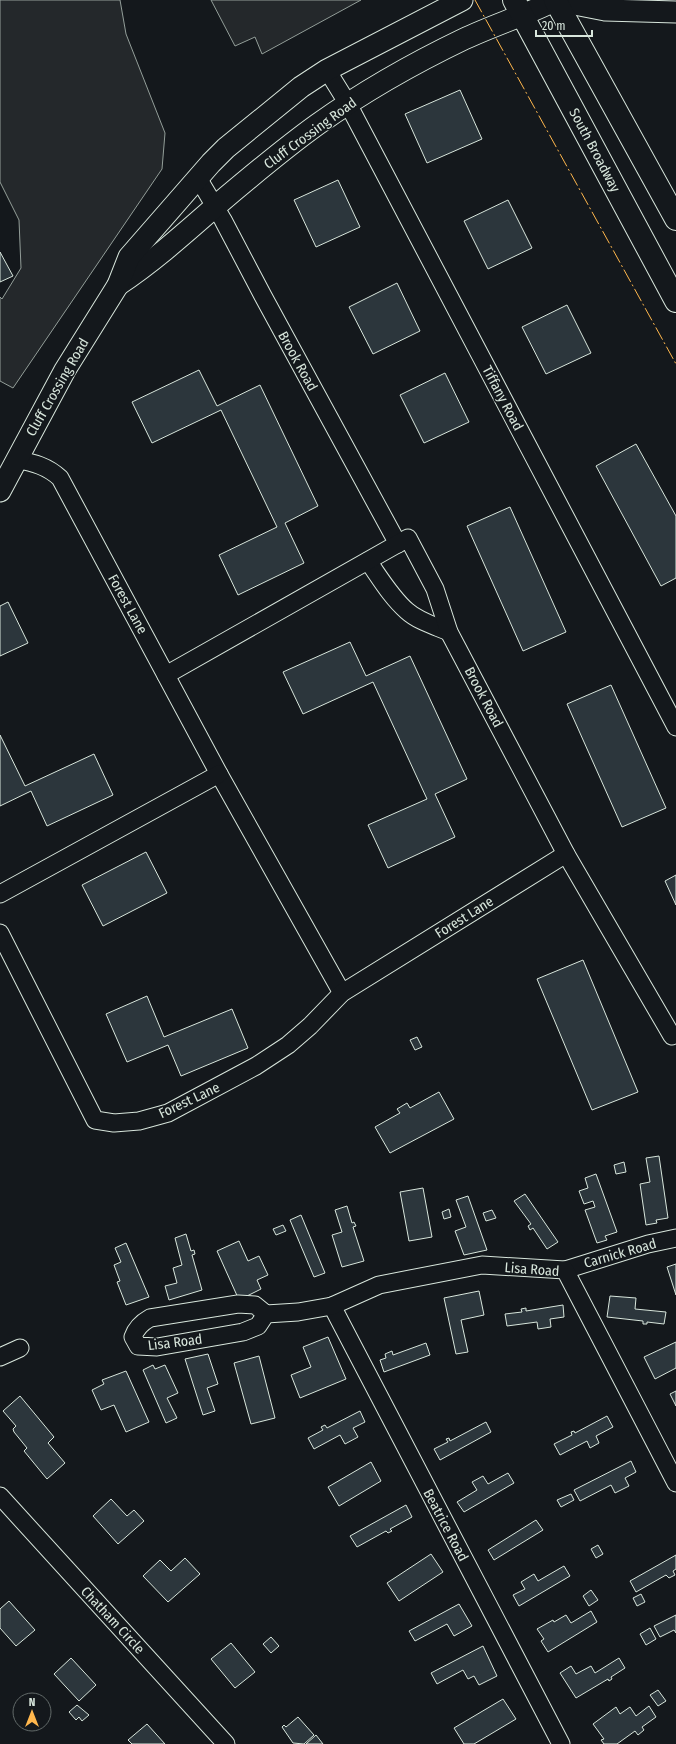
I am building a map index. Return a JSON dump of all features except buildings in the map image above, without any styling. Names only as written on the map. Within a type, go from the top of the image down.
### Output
[{"type":"main road","points":[[555,0],[676,219]]},
{"type":"main road","name":"South Broadway","points":[[519,8],[676,301]]},
{"type":"street","name":"Cluff Crossing Road","points":[[0,491],[16,458],[65,370],[118,285],[130,257],[226,148],[301,87],[327,70],[462,0]]},
{"type":"street","name":"Cluff Crossing Road","points":[[118,285],[141,270],[191,229],[215,206],[274,156],[348,104],[415,64],[464,39],[519,8],[555,0]]},
{"type":"street","points":[[555,0],[604,10],[676,12]]},
{"type":"street","name":"Tiffany Road","points":[[327,70],[348,104],[676,727]]},
{"type":"street","name":"Brook Road","points":[[198,178],[403,541],[435,589],[449,632],[566,854],[672,1036]]},
{"type":"street","name":"Forest Lane","points":[[16,458],[42,465],[50,469],[60,478],[219,774],[342,993]]},
{"type":"street","points":[[166,675],[310,592],[403,541]]},
{"type":"street","points":[[368,561],[393,596],[407,612],[424,622],[449,632]]},
{"type":"street","points":[[0,894],[219,774]]},
{"type":"street","name":"Forest Lane","points":[[0,933],[95,1120],[114,1124],[139,1121],[168,1113],[256,1066],[288,1045],[310,1026],[342,993],[566,854]]},
{"type":"street","name":"Carnick Road","points":[[565,1270],[648,1244],[676,1238]]},
{"type":"street","name":"Lisa Road","points":[[266,1314],[258,1326],[235,1334],[158,1347],[138,1346],[133,1337],[135,1330],[142,1322],[150,1318],[242,1304],[256,1305],[266,1314],[298,1312],[332,1306],[379,1285],[482,1266],[565,1270],[676,1483]]},
{"type":"street","name":"Beatrice Road","points":[[332,1306],[560,1744]]},
{"type":"street","points":[[0,1357],[20,1348]]},
{"type":"street","name":"Chatham Circle","points":[[0,1496],[226,1744]]},
{"type":"shaded area","points":[[0,0],[120,0],[126,34],[165,133],[162,169],[13,388],[0,381],[0,297],[2,299],[21,268],[19,220],[0,182]]},
{"type":"shaded area","points":[[211,0],[361,0],[262,54],[255,37],[235,46]]},
{"type":"power","points":[[475,0],[676,364]]}]
